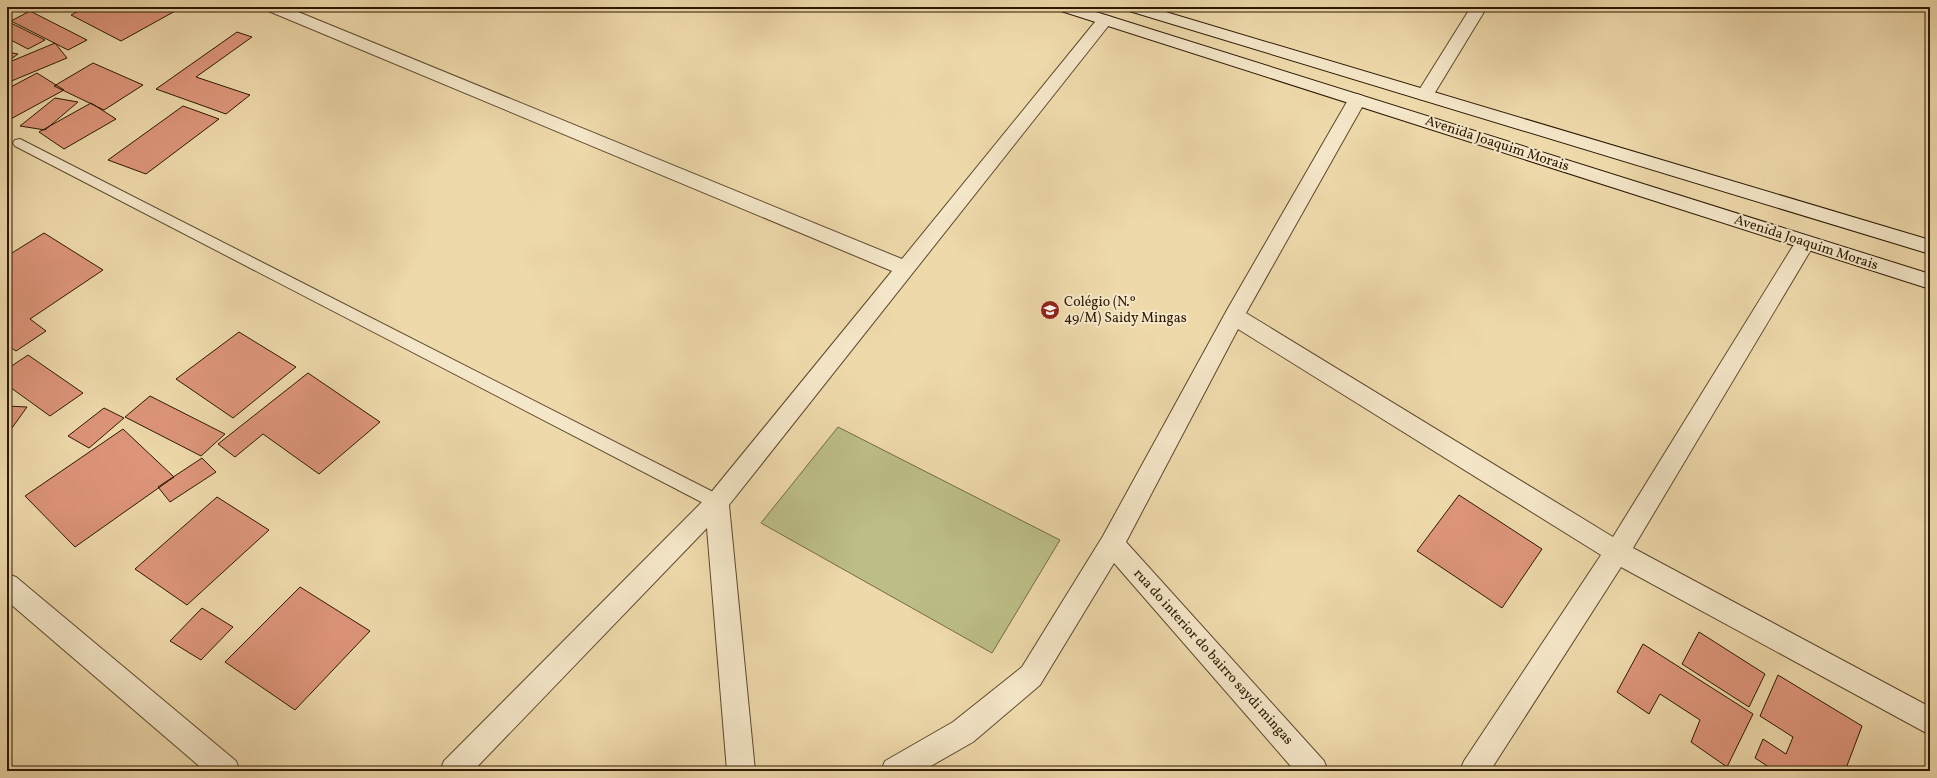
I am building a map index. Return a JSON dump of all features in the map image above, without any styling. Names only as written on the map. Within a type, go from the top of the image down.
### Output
[{"type":"street","points":[[272,7],[905,268]]},
{"type":"street","name":"Avenida Joaquim Morais","points":[[1064,7],[1930,282]]},
{"type":"street","name":"Avenida Joaquim Morais","points":[[1132,7],[1930,247]]},
{"type":"street","points":[[1425,95],[1479,7]]},
{"type":"street","points":[[454,771],[717,502],[1105,20]]},
{"type":"street","points":[[895,771],[963,732],[1031,676],[1112,544],[1234,316],[1357,100]]},
{"type":"street","points":[[1474,771],[1617,552],[1805,243]]},
{"type":"street","points":[[1234,316],[1617,552],[1930,722]]},
{"type":"street","points":[[717,502],[741,771]]},
{"type":"street","name":"rua do interior do bairro saydi mingas","points":[[1112,544],[1314,771]]},
{"type":"street","points":[[7,585],[226,771]]},
{"type":"lane","points":[[20,143],[717,502]]},
{"type":"green space","points":[[838,427],[1060,540],[992,653],[761,523]]},
{"type":"building","points":[[86,7],[171,7],[177,10],[121,41],[71,15]]},
{"type":"building","points":[[30,11],[87,40],[68,50],[11,21]]},
{"type":"building","points":[[7,21],[45,40],[28,49],[7,38]]},
{"type":"building","points":[[237,32],[252,37],[196,77],[250,95],[226,114],[156,89]]},
{"type":"building","points":[[55,43],[67,58],[9,82],[7,80],[7,63]]},
{"type":"building","points":[[7,52],[18,54],[7,62]]},
{"type":"building","points":[[93,63],[143,85],[104,110],[54,86]]},
{"type":"building","points":[[37,73],[64,90],[7,121],[7,89]]},
{"type":"building","points":[[55,98],[78,102],[45,130],[20,126]]},
{"type":"building","points":[[91,103],[116,119],[64,149],[39,132]]},
{"type":"building","points":[[183,106],[219,119],[146,174],[108,160]]},
{"type":"building","points":[[44,233],[103,270],[30,319],[46,331],[16,351],[7,345],[7,256]]},
{"type":"building","points":[[239,332],[296,367],[233,418],[176,379]]},
{"type":"building","points":[[28,355],[83,393],[50,416],[7,385],[7,369]]},
{"type":"building","points":[[308,373],[380,422],[319,474],[263,434],[235,457],[218,444]]},
{"type":"building","points":[[150,396],[225,434],[201,456],[125,417]]},
{"type":"building","points":[[7,406],[27,407],[12,428],[7,427]]},
{"type":"building","points":[[104,408],[124,418],[89,448],[68,436]]},
{"type":"building","points":[[123,429],[174,477],[75,547],[25,496]]},
{"type":"building","points":[[202,458],[216,472],[170,502],[158,487]]},
{"type":"building","points":[[1459,495],[1542,549],[1502,608],[1417,551]]},
{"type":"building","points":[[217,497],[269,530],[187,605],[135,569]]},
{"type":"building","points":[[300,587],[370,631],[295,710],[225,662]]},
{"type":"building","points":[[202,608],[233,627],[201,660],[170,641]]},
{"type":"building","points":[[1699,632],[1765,674],[1749,707],[1682,664]]},
{"type":"building","points":[[1643,644],[1753,714],[1727,767],[1691,742],[1700,720],[1660,694],[1649,714],[1617,692]]},
{"type":"building","points":[[1778,675],[1862,726],[1845,771],[1775,771],[1755,758],[1763,739],[1786,754],[1793,737],[1760,716]]},
{"type":"building","points":[[7,762],[17,771],[7,771]]},
{"type":"place","name":"Colégio (N.º 49/M) Saidy Mingas","points":[[1050,310]]}]
